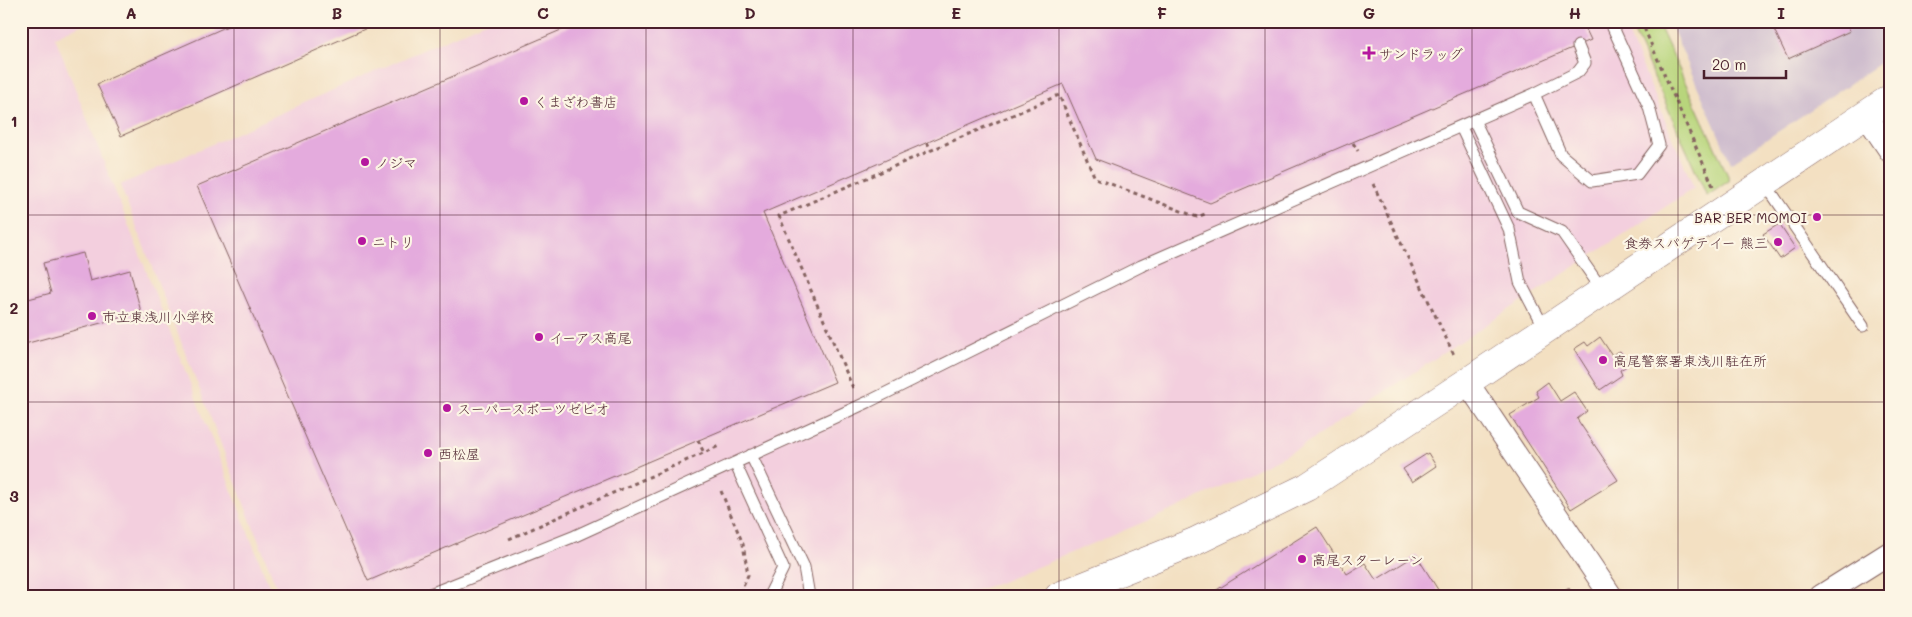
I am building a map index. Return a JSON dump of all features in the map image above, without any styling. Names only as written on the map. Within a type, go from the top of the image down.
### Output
[{"type":"street","points":[[1059,596],[1194,542],[1307,487],[1461,371],[1545,330],[1891,98]]},
{"type":"street","points":[[1866,115],[1891,152]]},
{"type":"street","points":[[1461,371],[1611,596]]},
{"type":"street","points":[[1821,596],[1891,552]]},
{"type":"lane","points":[[1534,94],[1561,155],[1592,181],[1638,174],[1659,145],[1649,107],[1610,21]]},
{"type":"lane","points":[[425,596],[575,536],[868,402],[1141,266],[1534,94],[1578,72],[1586,63],[1578,46]]},
{"type":"lane","points":[[1474,120],[1518,212],[1562,232],[1603,291]]},
{"type":"lane","points":[[1461,127],[1509,229],[1520,282],[1545,330]]},
{"type":"lane","points":[[1764,182],[1863,326]]},
{"type":"lane","points":[[751,455],[804,567],[809,596]]},
{"type":"lane","points":[[735,462],[783,568],[769,596]]},
{"type":"path","points":[[1641,21],[1724,209]]},
{"type":"path","points":[[845,391],[854,388],[779,216],[1058,95],[1094,178],[1197,217],[1206,214]]},
{"type":"path","points":[[927,142],[931,150]]},
{"type":"path","points":[[1353,143],[1358,150],[1461,371]]},
{"type":"path","points":[[1349,154],[1366,147]]},
{"type":"path","points":[[698,440],[743,544],[748,575],[739,596]]},
{"type":"path","points":[[505,540],[722,445]]},
{"type":"shaded area","name":"市立東浅川小学校","points":[[21,21],[89,21],[55,37],[273,596],[21,596]]},
{"type":"shaded area","name":"イーアス高尾","points":[[488,21],[1623,21],[1694,188],[1299,448],[1175,509],[999,583],[958,596],[280,596],[120,185]]},
{"type":"shaded area","points":[[1669,21],[1891,21],[1891,56],[1731,163]]},
{"type":"green space","points":[[1629,21],[1657,21],[1730,180],[1707,196]]},
{"type":"building","points":[[239,21],[383,21],[121,136],[97,84]]},
{"type":"building","name":"イーアス高尾","points":[[582,21],[1582,21],[1591,40],[1210,203],[1096,159],[1063,84],[763,213],[835,382],[368,581],[197,186]]},
{"type":"building","points":[[1770,21],[1846,21],[1850,31],[1788,59]]},
{"type":"building","points":[[1779,224],[1795,248],[1780,259],[1763,234]]},
{"type":"building","points":[[83,253],[90,281],[130,270],[141,312],[21,345],[21,301],[51,293],[43,263]]},
{"type":"building","name":"高尾警察署東浅川駐在所","points":[[1600,337],[1612,355],[1620,351],[1628,365],[1620,370],[1622,375],[1600,390],[1574,349],[1585,342],[1588,346]]},
{"type":"building","points":[[1548,382],[1560,401],[1574,392],[1587,411],[1577,419],[1618,480],[1571,509],[1510,415],[1539,397],[1536,391]]},
{"type":"building","points":[[1428,453],[1436,466],[1412,482],[1403,469]]},
{"type":"building","name":"高尾スターレーン","points":[[1317,527],[1347,574],[1365,563],[1376,580],[1416,555],[1442,596],[1207,596]]},
{"type":"building","points":[[1569,588],[1574,596],[1556,596]]},
{"type":"place","name":"サンドラッグ","points":[[1369,53]]},
{"type":"place","name":"くまざわ書店","points":[[524,101]]},
{"type":"place","name":"ノジマ","points":[[365,162]]},
{"type":"place","name":"BAR BER MOMOI","points":[[1817,217]]},
{"type":"place","name":"ニトリ","points":[[362,241]]},
{"type":"place","name":"食券スパゲテイー 熊三","points":[[1778,242]]},
{"type":"place","name":"市立東浅川小学校","points":[[92,316]]},
{"type":"place","name":"イーアス高尾","points":[[539,337]]},
{"type":"place","name":"高尾警察署東浅川駐在所","points":[[1603,360]]},
{"type":"place","name":"スーパースポーツゼビオ","points":[[447,408]]},
{"type":"place","name":"西松屋","points":[[428,453]]},
{"type":"place","name":"高尾スターレーン","points":[[1302,559]]}]
